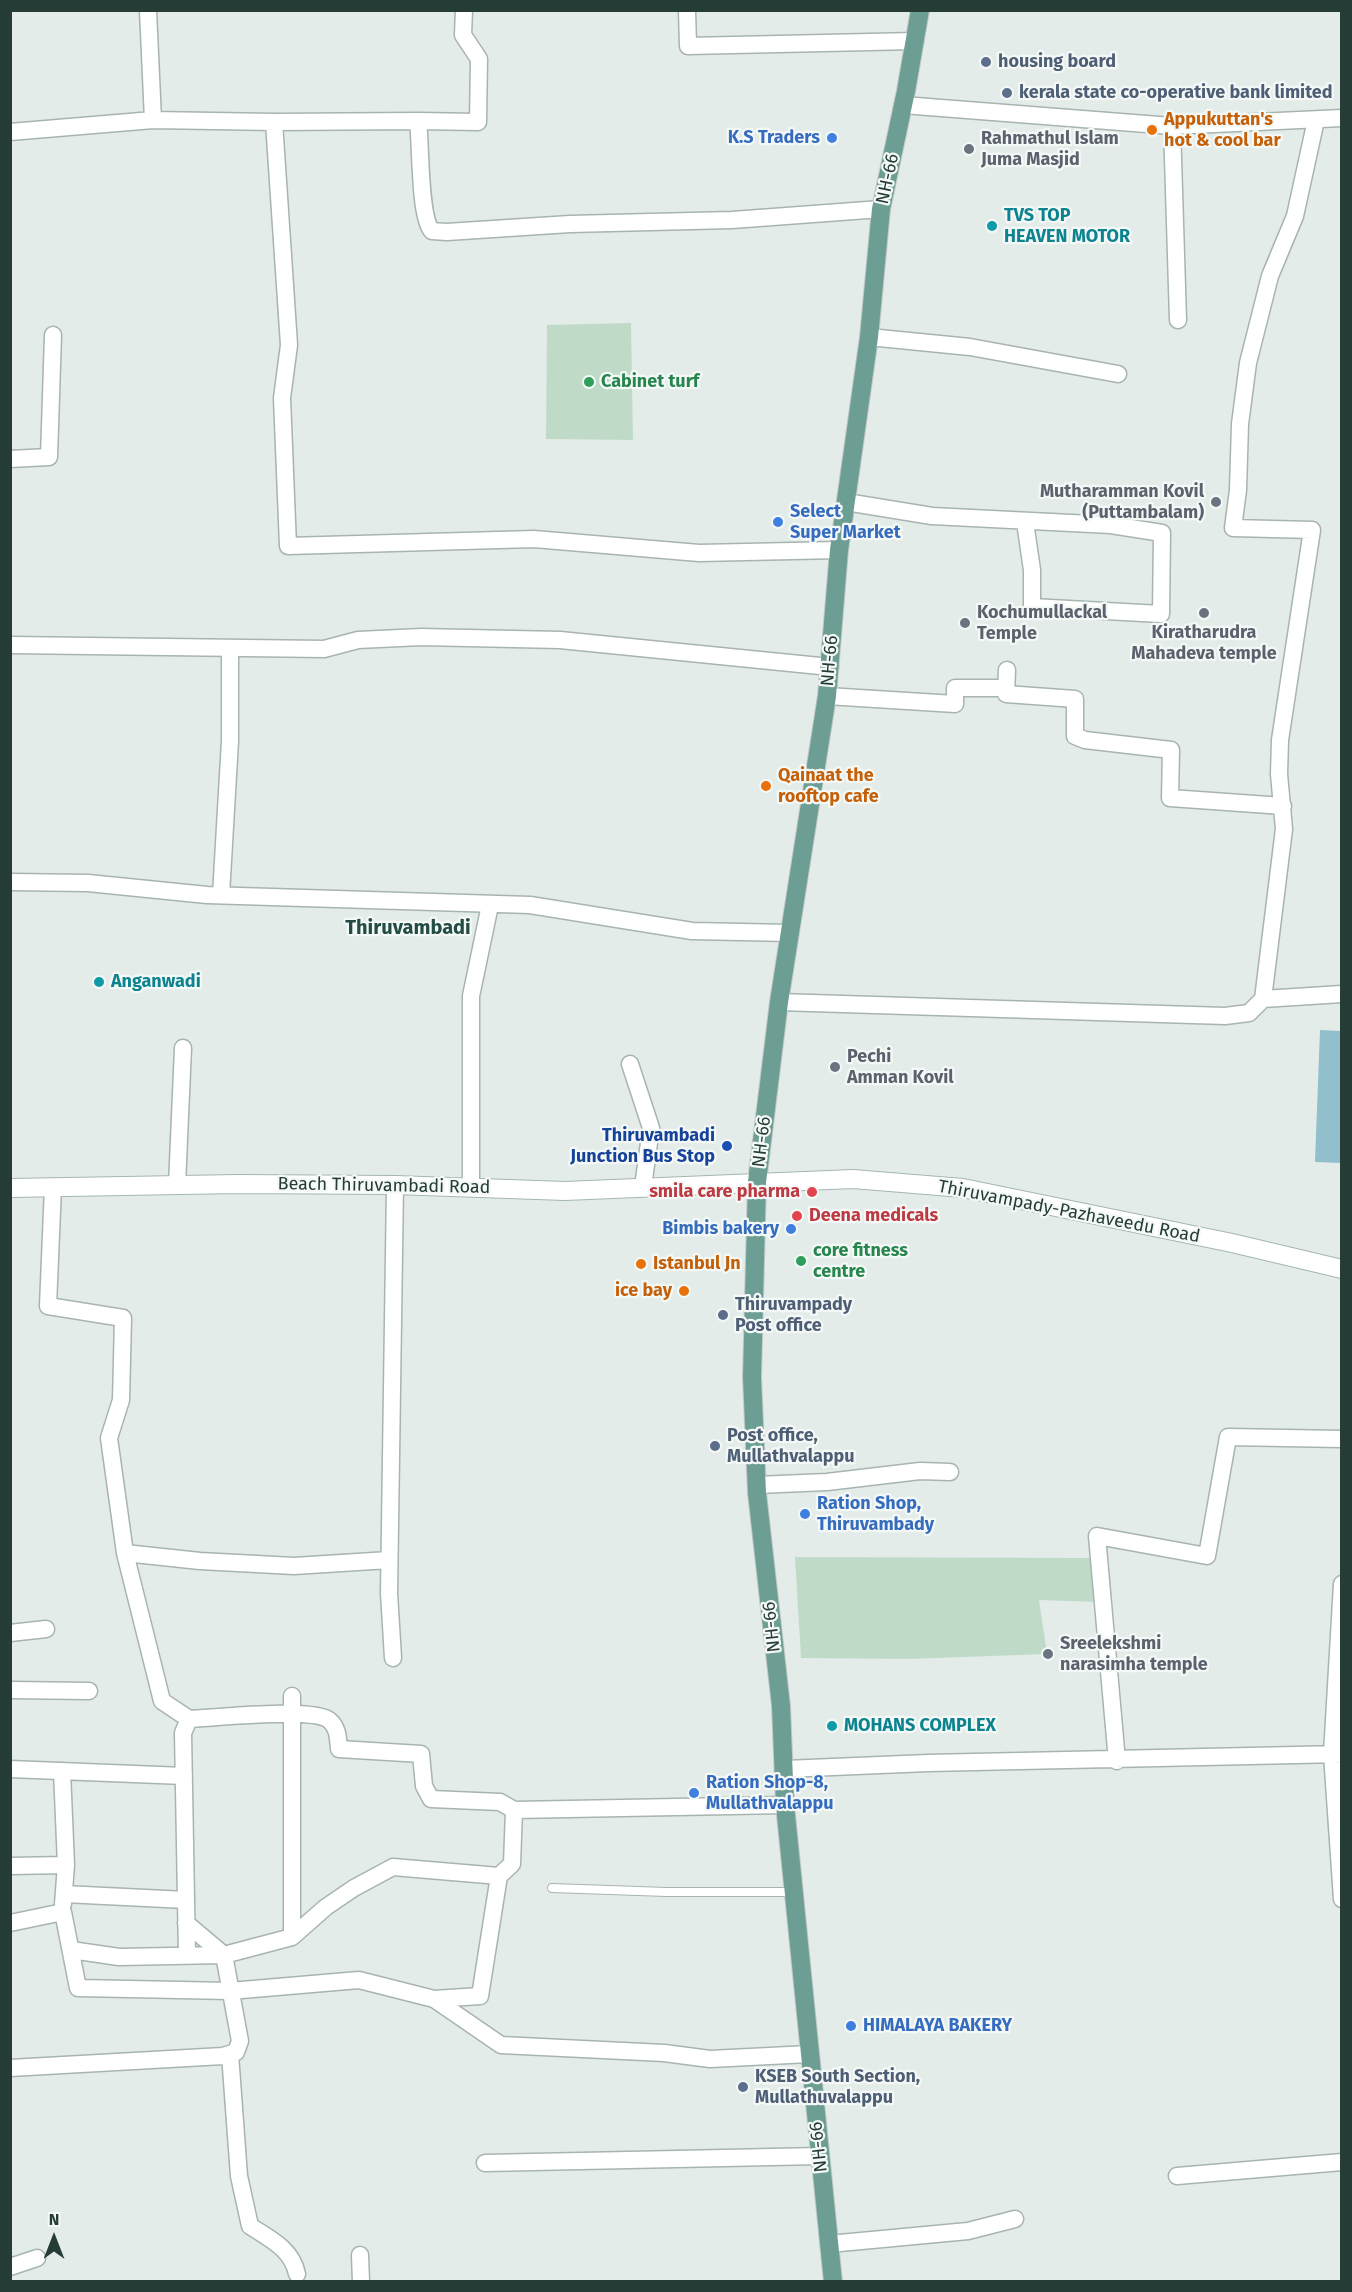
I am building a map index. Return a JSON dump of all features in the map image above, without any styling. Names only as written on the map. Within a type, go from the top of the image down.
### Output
[{"type":"main road","name":"NH-66","points":[[833,2282],[785,1804],[781,1706],[757,1485],[752,1377],[757,1182],[779,1002],[827,696],[839,550],[869,338],[881,208],[920,10]]},
{"type":"main road","name":"Thiruvampady-Pazhaveedu Road","points":[[757,1182],[853,1179],[963,1188],[1232,1243],[1341,1269]]},
{"type":"main road","name":"Beach Thiruvambadi Road","points":[[10,1188],[395,1185],[565,1191],[757,1182]]},
{"type":"street","points":[[148,10],[153,120]]},
{"type":"street","points":[[10,132],[153,120],[478,122],[479,59],[463,35],[464,10]]},
{"type":"street","points":[[687,10],[688,46],[915,41]]},
{"type":"street","points":[[903,105],[1172,126],[1341,118]]},
{"type":"street","points":[[1263,999],[1284,829],[1279,774],[1280,740],[1312,530],[1233,528],[1238,490],[1240,424],[1248,363],[1270,276],[1295,216],[1316,120]]},
{"type":"street","points":[[418,121],[423,204],[427,225],[432,231],[570,224],[732,220],[881,208]]},
{"type":"street","points":[[274,122],[289,345],[282,398],[288,546],[534,539],[699,553],[839,550]]},
{"type":"street","points":[[1172,126],[1178,320]]},
{"type":"street","points":[[10,459],[49,457],[53,335]]},
{"type":"street","points":[[869,338],[970,347],[1118,374]]},
{"type":"street","points":[[846,502],[932,516],[1112,525],[1162,533],[1161,614],[1032,607],[1032,570],[1025,522]]},
{"type":"street","points":[[10,645],[324,649],[358,640],[421,637],[560,640],[830,668]]},
{"type":"street","points":[[221,895],[230,741],[230,648]]},
{"type":"street","points":[[1006,670],[1006,694],[1075,699],[1075,736],[1084,740],[1171,750],[1170,798],[1283,806]]},
{"type":"street","points":[[827,696],[955,704],[955,688],[1006,688]]},
{"type":"street","points":[[10,882],[88,883],[154,891],[221,895],[530,905],[692,931],[790,933]]},
{"type":"street","points":[[471,1187],[471,996],[490,905]]},
{"type":"street","points":[[779,1002],[1224,1016],[1249,1012],[1263,999],[1341,994]]},
{"type":"street","points":[[177,1185],[183,1048]]},
{"type":"street","points":[[630,1064],[651,1128],[643,1187]]},
{"type":"street","points":[[393,1658],[389,1593],[395,1185]]},
{"type":"street","points":[[53,1187],[48,1306],[123,1318],[122,1400],[109,1437],[125,1553],[162,1701],[189,1719],[291,1704],[327,1718],[336,1727],[339,1749],[421,1754],[424,1786],[431,1799],[500,1802],[514,1810],[785,1804]]},
{"type":"street","points":[[1117,1761],[1097,1536],[1208,1556],[1228,1437],[1341,1439]]},
{"type":"street","points":[[757,1485],[827,1482],[920,1472],[950,1472]]},
{"type":"street","points":[[125,1553],[201,1561],[294,1566],[390,1560]]},
{"type":"street","points":[[1341,1584],[1337,1754],[1341,1899]]},
{"type":"street","points":[[10,1633],[46,1629]]},
{"type":"street","points":[[10,1690],[89,1691]]},
{"type":"street","points":[[291,1704],[292,1937]]},
{"type":"street","points":[[187,1955],[183,1733],[189,1719]]},
{"type":"street","points":[[784,1769],[928,1763],[1117,1761],[1337,1754]]},
{"type":"street","points":[[10,1769],[184,1776]]},
{"type":"street","points":[[62,1771],[66,1865],[63,1912],[78,1988],[230,1991],[359,1980],[434,1999],[480,1996],[499,1876],[512,1864],[514,1810]]},
{"type":"street","points":[[10,1866],[66,1865]]},
{"type":"street","points":[[71,1950],[119,1957],[224,1955],[292,1937],[327,1907],[354,1888],[393,1867],[499,1876]]},
{"type":"street","points":[[64,1894],[186,1900]]},
{"type":"street","points":[[10,1923],[63,1912]]},
{"type":"street","points":[[10,2068],[236,2052],[240,2040],[224,1955],[186,1923]]},
{"type":"street","points":[[434,1999],[501,2045],[664,2053],[710,2059],[809,2054]]},
{"type":"street","points":[[230,2054],[239,2176],[250,2226],[280,2246],[294,2261],[297,2274]]},
{"type":"street","points":[[484,2163],[820,2156]]},
{"type":"street","points":[[1177,2176],[1341,2162]]},
{"type":"street","points":[[829,2244],[968,2230],[1015,2219]]},
{"type":"street","points":[[360,2254],[361,2282]]},
{"type":"street","points":[[10,2267],[37,2258]]},
{"type":"lane","points":[[552,1888],[667,1892],[793,1892]]},
{"type":"green space","name":"Cabinet turf","points":[[631,323],[633,440],[546,439],[547,325]]},
{"type":"green space","points":[[795,1557],[1093,1558],[1097,1602],[1039,1600],[1047,1654],[909,1659],[801,1658]]},
{"type":"water","points":[[1320,1030],[1341,1031],[1341,1163],[1315,1162]]},
{"type":"place","name":"housing board","points":[[986,62]]},
{"type":"place","name":"kerala state co-operative bank limited","points":[[1007,93]]},
{"type":"place","name":"Appukuttan's hot & cool bar","points":[[1152,130]]},
{"type":"place","name":"K.S Traders","points":[[832,138]]},
{"type":"place","name":"Rahmathul Islam Juma Masjid","points":[[969,149]]},
{"type":"place","name":"TVS TOP HEAVEN MOTOR","points":[[992,226]]},
{"type":"place","name":"Cabinet turf","points":[[589,382]]},
{"type":"place","name":"Mutharamman Kovil (Puttambalam)","points":[[1216,502]]},
{"type":"place","name":"Select Super Market","points":[[778,522]]},
{"type":"place","name":"Kiratharudra Mahadeva temple","points":[[1204,613]]},
{"type":"place","name":"Kochumullackal Temple","points":[[965,623]]},
{"type":"place","name":"Qainaat the rooftop cafe","points":[[766,786]]},
{"type":"place","name":"Anganwadi","points":[[99,982]]},
{"type":"place","name":"Pechi Amman Kovil","points":[[835,1067]]},
{"type":"place","name":"Thiruvambadi Junction Bus Stop","points":[[727,1146]]},
{"type":"place","name":"smila care pharma","points":[[812,1192]]},
{"type":"place","name":"Deena medicals","points":[[797,1216]]},
{"type":"place","name":"Bimbis bakery","points":[[791,1229]]},
{"type":"place","name":"core fitness centre","points":[[801,1261]]},
{"type":"place","name":"Istanbul Jn","points":[[641,1264]]},
{"type":"place","name":"ice bay","points":[[684,1291]]},
{"type":"place","name":"Thiruvampady Post office","points":[[723,1315]]},
{"type":"place","name":"Post office, Mullathvalappu","points":[[715,1446]]},
{"type":"place","name":"Ration Shop, Thiruvambady","points":[[805,1514]]},
{"type":"place","name":"Sreelekshmi narasimha temple","points":[[1048,1654]]},
{"type":"place","name":"MOHANS COMPLEX","points":[[832,1726]]},
{"type":"place","name":"Ration Shop-8, Mullathvalappu","points":[[694,1793]]},
{"type":"place","name":"HIMALAYA BAKERY","points":[[851,2026]]},
{"type":"place","name":"KSEB South Section, Mullathuvalappu","points":[[743,2087]]},
{"type":"district","name":"Thiruvambadi","points":[[408,928]]}]
